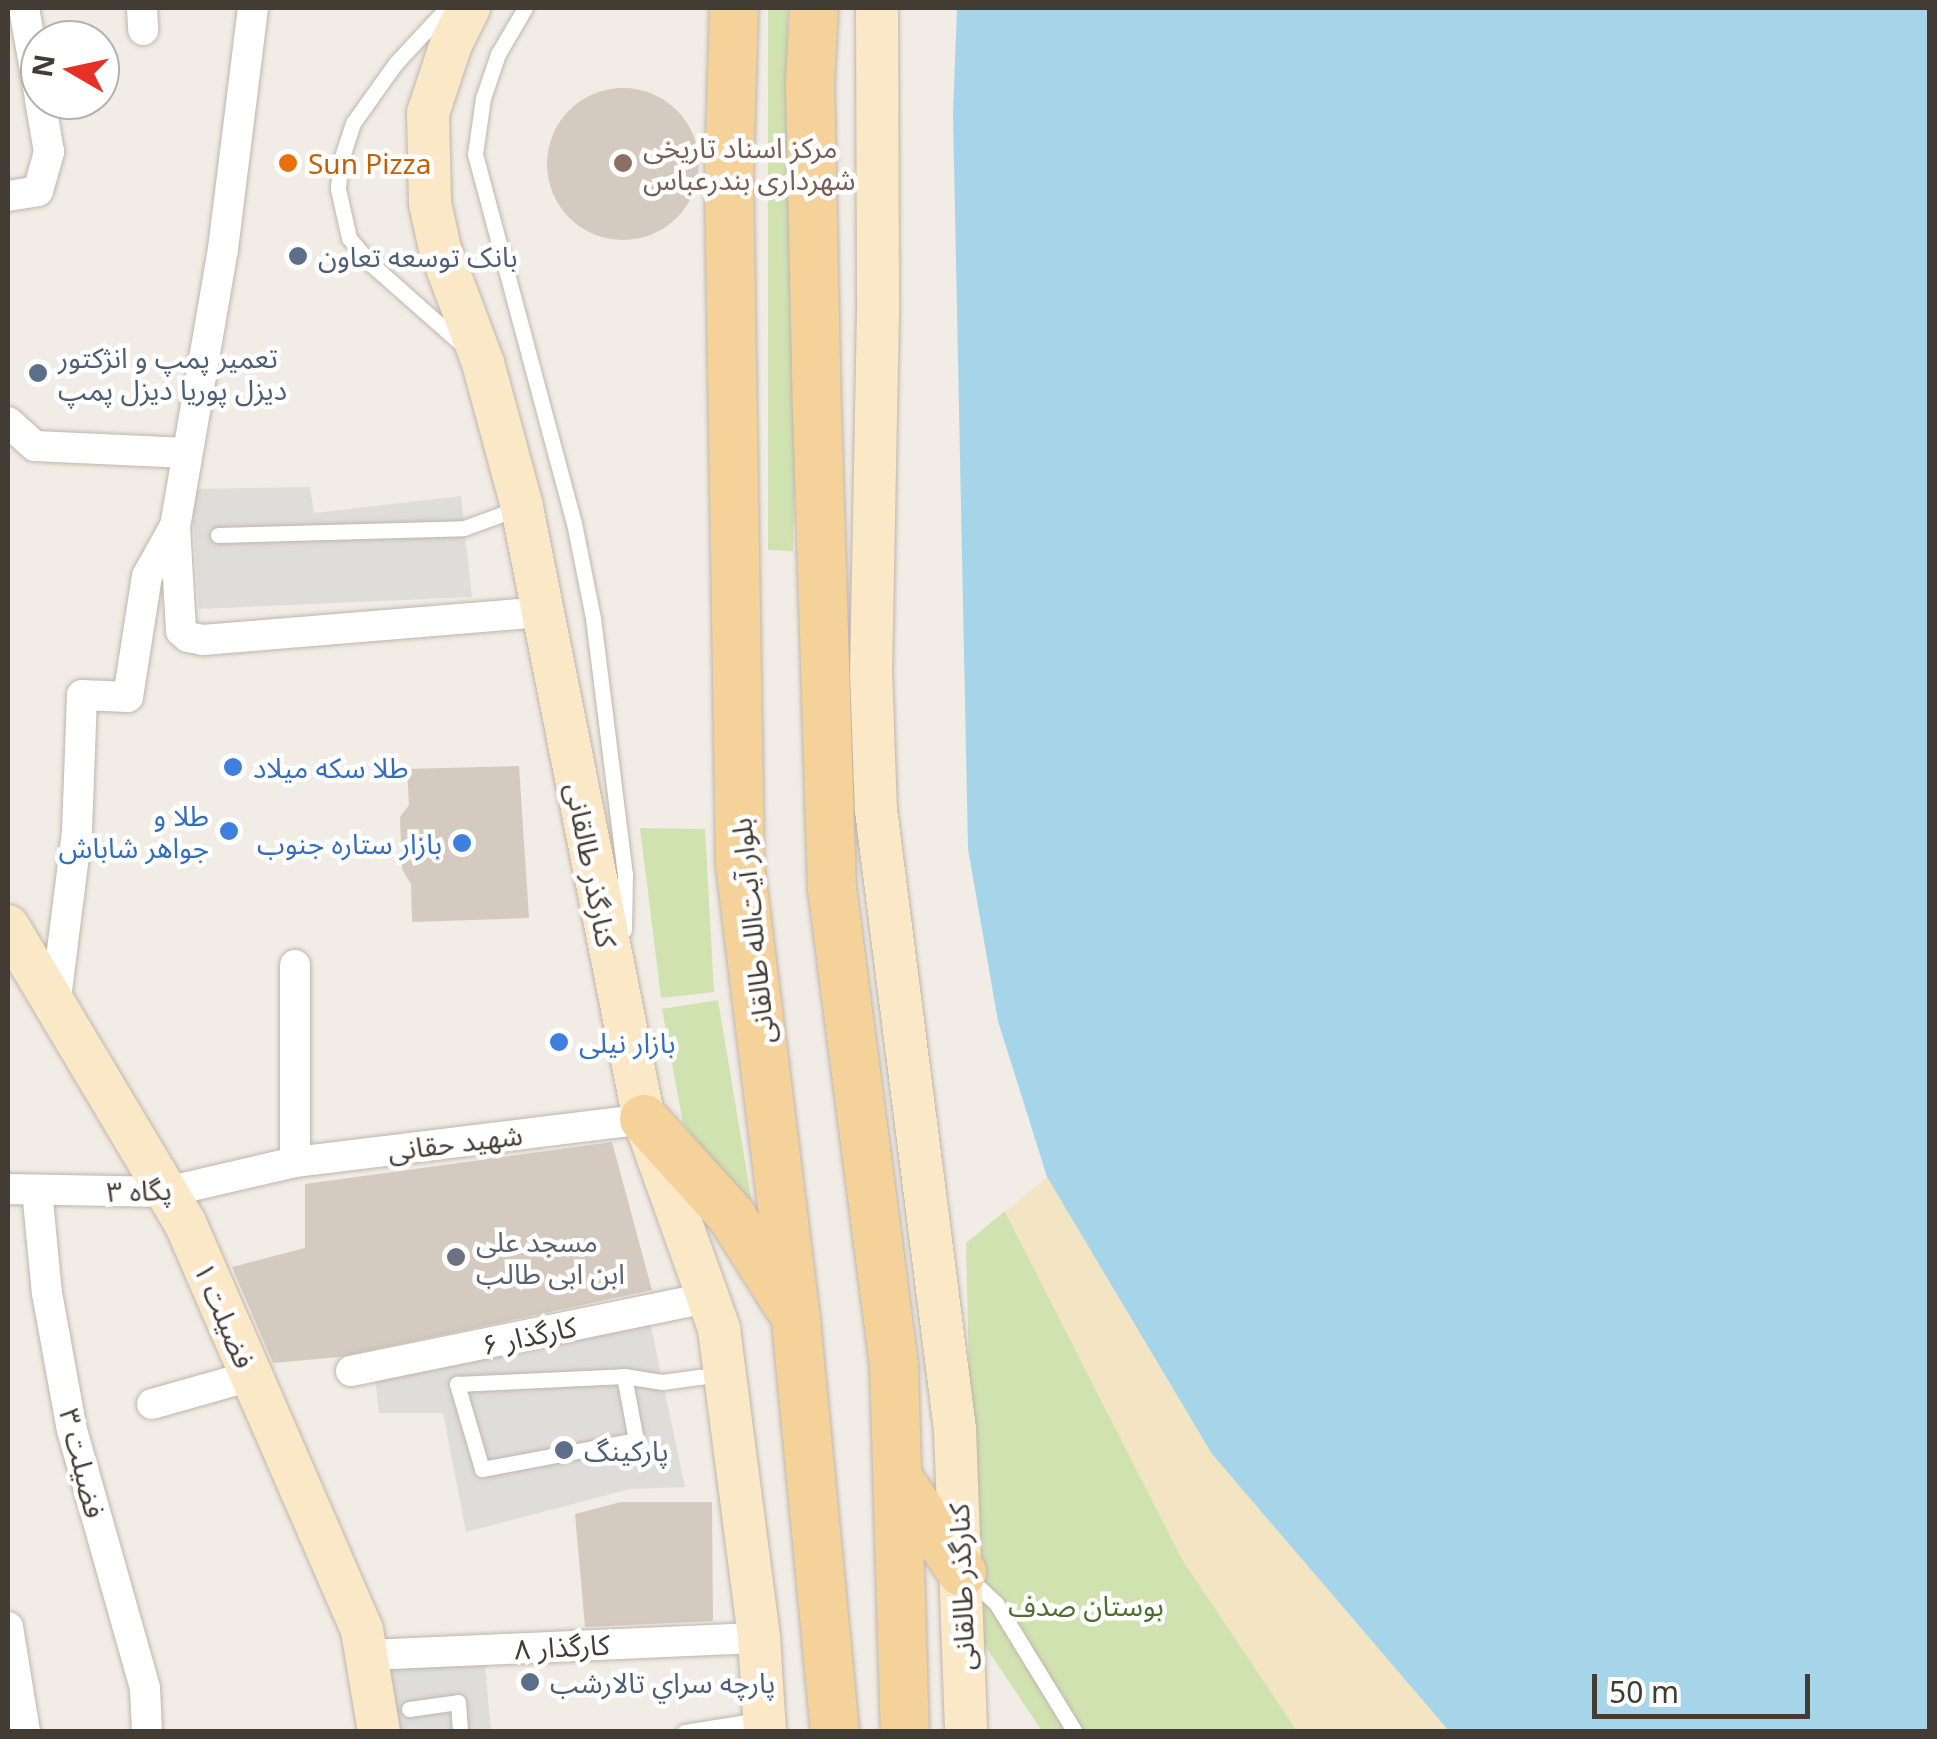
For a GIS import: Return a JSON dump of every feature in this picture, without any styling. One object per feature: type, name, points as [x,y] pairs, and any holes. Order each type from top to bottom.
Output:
[{"type":"main road","name":"بلوار آیت‌الله طالقانی","points":[[734,8],[729,178],[740,864],[796,1320],[835,1732]]},
{"type":"main road","points":[[814,8],[810,82],[816,391],[832,888],[892,1337],[905,1732]]},
{"type":"main road","points":[[644,1118],[731,1215],[796,1320]]},
{"type":"main road","points":[[898,1478],[962,1572]]},
{"type":"street","points":[[253,8],[223,250],[175,526],[181,631],[188,638],[203,640],[545,612]]},
{"type":"street","name":"کنارگذر طالقانی","points":[[470,8],[451,44],[428,113],[426,152],[440,249],[483,364],[522,507],[644,1118],[718,1328],[758,1638],[765,1726]]},
{"type":"street","name":"کنارگذر طالقانی","points":[[877,8],[878,312],[871,670],[876,810],[955,1429],[966,1732]]},
{"type":"street","points":[[8,196],[38,191],[49,152],[44,120]]},
{"type":"street","points":[[8,422],[35,446],[187,453]]},
{"type":"street","points":[[55,1006],[76,832],[82,695],[128,697],[147,576],[175,526]]},
{"type":"street","name":"فضیلت ۱","points":[[8,926],[185,1223],[362,1630],[366,1656],[394,1720]]},
{"type":"street","points":[[281,1166],[295,966]]},
{"type":"street","name":"شهید حقانی","points":[[281,1166],[644,1118]]},
{"type":"street","name":"پگاه ۳","points":[[22,1189],[166,1192],[281,1166]]},
{"type":"street","name":"فضیلت ۳","points":[[22,1189],[47,1293],[72,1430],[144,1688],[147,1732]]},
{"type":"street","name":"کارگذار ۶","points":[[351,1371],[708,1298]]},
{"type":"street","points":[[152,1404],[251,1376]]},
{"type":"street","points":[[8,1627],[25,1732]]},
{"type":"street","name":"کارگذار ۸","points":[[366,1656],[758,1638]]},
{"type":"lane","points":[[447,8],[395,64],[353,123],[341,159],[338,189],[349,238],[370,264],[483,364]]},
{"type":"lane","points":[[525,8],[498,54],[482,98],[474,154],[574,523],[592,618],[626,874],[621,1013]]},
{"type":"lane","points":[[218,535],[464,528],[522,507]]},
{"type":"lane","points":[[624,1376],[636,1440],[482,1469],[458,1384],[624,1376],[662,1382],[724,1373]]},
{"type":"lane","points":[[962,1572],[996,1603],[1075,1732]]},
{"type":"lane","points":[[394,1720],[458,1702],[460,1732]]},
{"type":"lane","points":[[684,1732],[765,1726]]},
{"type":"green space","points":[[768,8],[787,8],[796,424],[793,551],[768,550]]},
{"type":"green space","points":[[640,828],[705,829],[714,992],[661,998]]},
{"type":"green space","points":[[718,1000],[754,1215],[683,1123],[662,1009]]},
{"type":"green space","name":"بوستان صدف","points":[[1005,1211],[1182,1559],[1297,1731],[1042,1731],[975,1631],[966,1243]]},
{"type":"sand","points":[[1047,1177],[1212,1454],[1449,1731],[1297,1731],[1182,1559],[1005,1212]]},
{"type":"shaded area","points":[[310,487],[314,513],[461,496],[472,597],[199,609],[191,489]]},
{"type":"shaded area","name":"پارکینگ","points":[[649,1317],[685,1487],[630,1489],[466,1532],[443,1413],[379,1413],[373,1362]]},
{"type":"shaded area","points":[[435,1659],[485,1666],[491,1731],[394,1731],[385,1666]]},
{"type":"water","points":[[957,8],[1929,8],[1929,1731],[1449,1731],[1212,1454],[1047,1177],[998,1021],[968,849],[953,115]]},
{"type":"building","name":"مرکز اسناد تاریخی شهرداری بندرعباس","points":[[623,88],[652,94],[677,110],[693,135],[699,164],[693,193],[677,218],[652,234],[623,240],[594,234],[569,218],[553,193],[547,164],[553,135],[569,110],[594,94]]},
{"type":"building","name":"بازار ستاره جنوب","points":[[519,766],[529,918],[412,922],[411,884],[402,869],[400,817],[409,805],[407,769]]},
{"type":"building","name":"مسجد علی ابن ابی طالب","points":[[612,1142],[652,1290],[339,1357],[273,1363],[232,1267],[305,1248],[305,1184]]},
{"type":"building","points":[[621,1502],[712,1502],[713,1621],[585,1627],[575,1514]]},
{"type":"place","name":"Sun Pizza","points":[[288,163]]},
{"type":"place","name":"مرکز اسناد تاریخی شهرداری بندرعباس","points":[[623,163]]},
{"type":"place","name":"بانک توسعه تعاون","points":[[298,256]]},
{"type":"place","name":"تعمیر پمپ و انژکتور دیزل پوریا دیزل پمپ","points":[[38,373]]},
{"type":"place","name":"طلا سکه میلاد","points":[[233,767]]},
{"type":"place","name":"طلا و جواهر شاباش","points":[[229,831]]},
{"type":"place","name":"بازار ستاره جنوب","points":[[462,843]]},
{"type":"place","name":"بازار نیلی","points":[[559,1042]]},
{"type":"place","name":"مسجد علی ابن ابی طالب","points":[[456,1257]]},
{"type":"place","name":"پارکینگ","points":[[564,1450]]},
{"type":"place","name":"پارچه سراي تالارشب","points":[[530,1682]]}]
